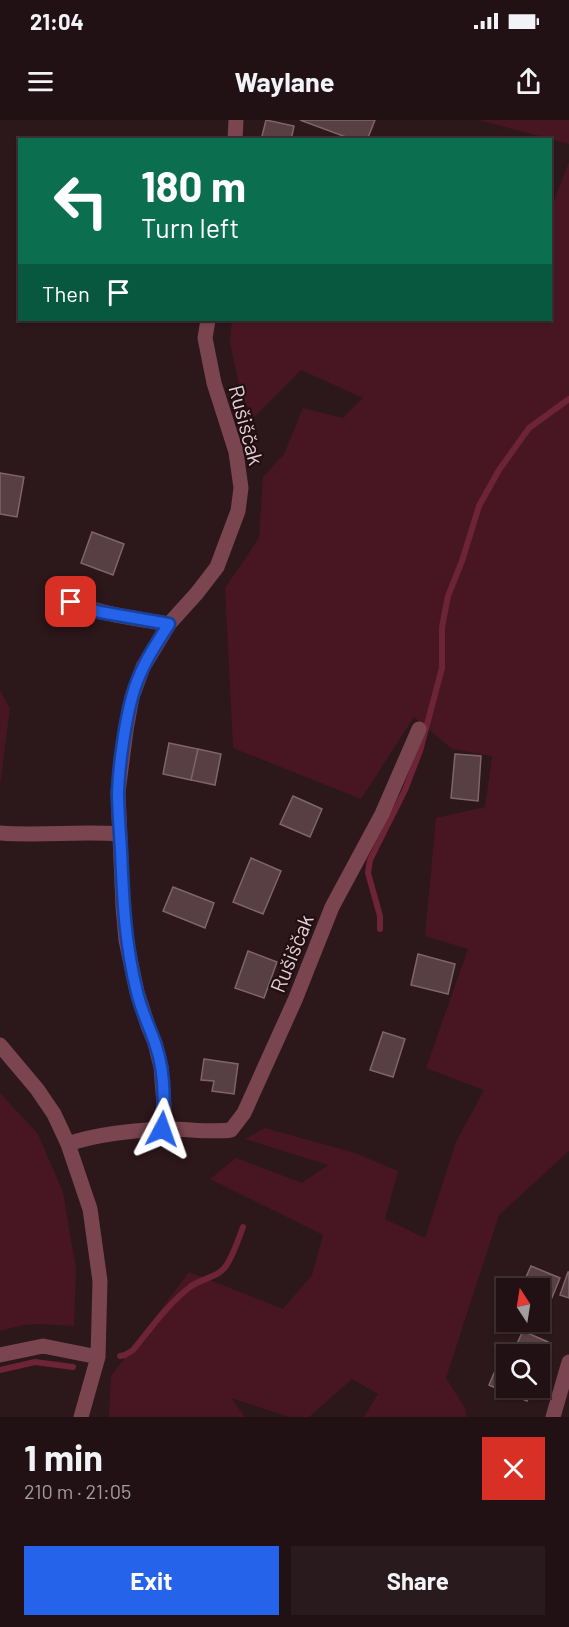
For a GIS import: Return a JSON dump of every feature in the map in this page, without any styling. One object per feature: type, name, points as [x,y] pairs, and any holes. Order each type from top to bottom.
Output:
[{"type":"street","points":[[235,138],[236,120]]},
{"type":"street","name":"Rušiščak","points":[[162,1129],[164,1105],[161,1067],[137,992],[126,940],[118,792],[132,697],[143,667],[169,624],[217,567],[238,511],[242,488],[236,452],[214,383],[205,338],[207,321]]},
{"type":"street","points":[[57,594],[71,602],[100,612],[169,624]]},
{"type":"street","name":"Rušiščak","points":[[68,1144],[114,1134],[162,1129],[231,1130],[244,1113],[295,1000],[332,907],[382,814],[419,729]]},
{"type":"street","points":[[0,833],[120,834]]},
{"type":"street","points":[[0,1045],[37,1089],[54,1114],[68,1144],[90,1209],[100,1281],[98,1357],[81,1417]]},
{"type":"street","points":[[0,1355],[43,1346],[98,1357]]},
{"type":"street","points":[[553,1417],[569,1362]]},
{"type":"shaded area","points":[[479,120],[569,120],[569,144]]},
{"type":"shaded area","points":[[569,162],[569,1151],[499,1215],[446,1378],[465,1408],[466,1417],[364,1417],[378,1394],[352,1379],[309,1417],[289,1417],[231,1398],[245,1417],[109,1417],[111,1376],[189,1272],[283,1309],[312,1275],[323,1235],[210,1179],[236,1158],[302,1183],[328,1165],[245,1139],[265,1128],[355,1153],[398,1171],[385,1219],[425,1238],[456,1142],[484,1090],[426,1068],[468,949],[425,936],[436,818],[485,807],[492,756],[452,749],[414,717],[361,799],[233,748],[225,588],[259,538],[263,477],[284,454],[303,408],[343,418],[363,398],[301,370],[254,417],[241,395],[230,342],[232,321],[552,321],[552,205]]},
{"type":"shaded area","points":[[0,691],[10,708],[0,786]]},
{"type":"shaded area","points":[[0,1093],[38,1134],[63,1192],[76,1269],[74,1326],[23,1325],[0,1331]]},
{"type":"building","points":[[266,120],[294,126],[291,138],[262,138]]},
{"type":"building","points":[[300,120],[375,120],[368,138],[349,138]]},
{"type":"building","points":[[0,473],[24,477],[17,517],[0,514]]},
{"type":"building","points":[[92,532],[124,544],[113,575],[81,563]]},
{"type":"building","points":[[169,743],[198,749],[191,780],[163,774]]},
{"type":"building","points":[[198,749],[221,754],[215,785],[191,780]]},
{"type":"building","points":[[455,754],[481,756],[478,801],[451,798]]},
{"type":"building","points":[[293,796],[322,809],[310,837],[280,824]]},
{"type":"building","points":[[251,858],[281,871],[263,914],[233,902]]},
{"type":"building","points":[[173,887],[214,903],[205,928],[163,911]]},
{"type":"building","points":[[248,951],[277,962],[264,998],[235,988]]},
{"type":"building","points":[[418,954],[455,964],[448,994],[411,985]]},
{"type":"building","points":[[383,1032],[405,1039],[393,1077],[370,1070]]},
{"type":"building","points":[[204,1059],[238,1064],[234,1094],[212,1091],[214,1081],[201,1080]]},
{"type":"building","points":[[531,1266],[560,1278],[550,1302],[550,1278],[526,1278]]},
{"type":"building","points":[[569,1272],[569,1298],[560,1295]]},
{"type":"building","points":[[523,1332],[548,1342],[547,1344],[517,1344]]},
{"type":"building","points":[[496,1368],[496,1388],[489,1385]]},
{"type":"waterway","points":[[380,929],[380,916],[368,873],[370,860],[405,790],[420,751],[442,668],[442,627],[448,596],[462,561],[479,506],[499,470],[529,428],[569,399]]},
{"type":"waterway","points":[[120,1356],[133,1350],[182,1294],[194,1284],[223,1270],[243,1227]]},
{"type":"waterway","points":[[0,1370],[35,1362],[73,1367]]},
{"type":"route","points":[[71,602],[100,612],[169,624],[143,667],[132,697],[118,792],[126,940],[137,992],[161,1067],[164,1105],[162,1129]]}]
